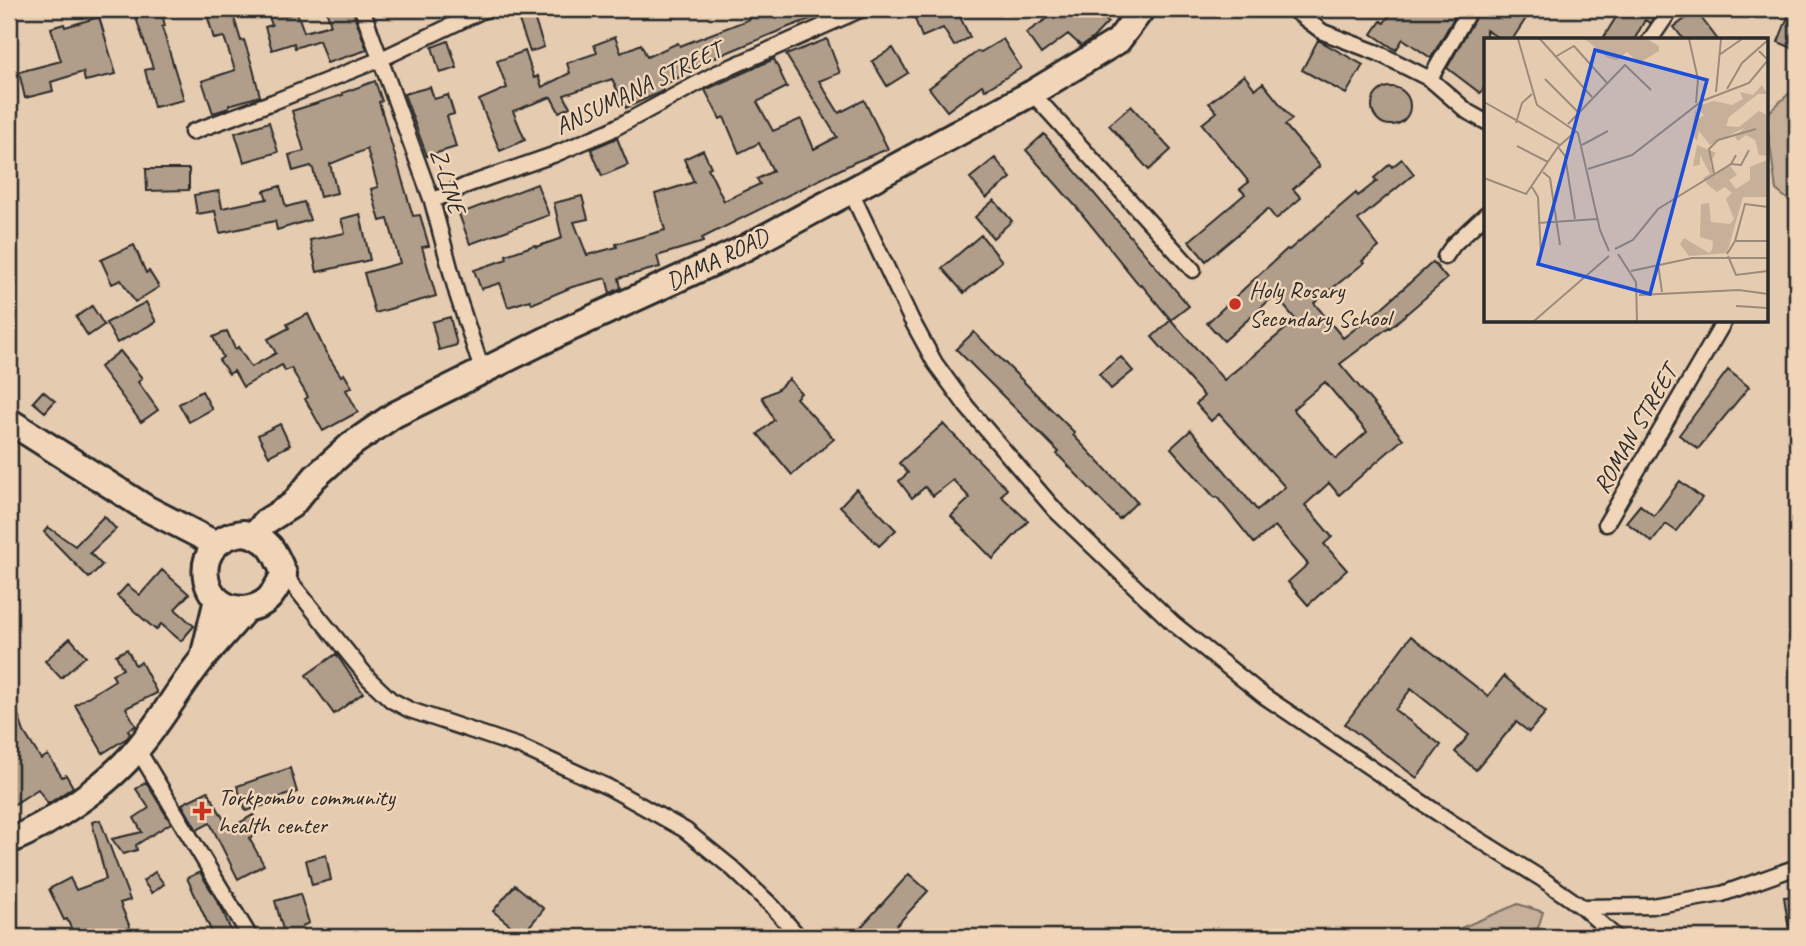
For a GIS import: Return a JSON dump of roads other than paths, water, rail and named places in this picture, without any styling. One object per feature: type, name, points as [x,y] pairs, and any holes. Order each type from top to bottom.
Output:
[{"type":"highway","name":"DAMA ROAD","points":[[292,505],[316,477],[352,444],[394,415],[482,370],[743,249],[1032,93],[1118,41],[1131,13]]},
{"type":"highway","points":[[9,421],[211,552]]},
{"type":"highway","points":[[255,535],[265,522],[292,505]]},
{"type":"highway","points":[[9,841],[31,832],[62,813],[138,750],[203,658],[246,609],[265,601],[272,594],[292,505]]},
{"type":"highway","points":[[246,609],[236,608],[217,599],[206,582],[211,552],[234,534],[255,535],[264,540],[280,564]]},
{"type":"highway","points":[[203,658],[217,599]]},
{"type":"street","name":"Z-LINE","points":[[362,9],[432,201],[457,294],[482,370]]},
{"type":"street","points":[[192,132],[381,59],[486,9]]},
{"type":"street","name":"ANSUMANA STREET","points":[[432,201],[609,131],[715,74],[862,9]]},
{"type":"street","points":[[1292,9],[1323,32],[1388,58],[1430,79],[1468,112],[1484,121]]},
{"type":"street","points":[[1430,79],[1470,9]]},
{"type":"street","points":[[1651,38],[1671,9]]},
{"type":"street","points":[[1032,93],[1192,270]]},
{"type":"street","points":[[850,190],[934,363],[967,407],[1055,510],[1174,624],[1264,696],[1583,907],[1616,937]]},
{"type":"street","points":[[1445,257],[1454,244],[1484,216]]},
{"type":"street","name":"ROMAN STREET","points":[[1606,524],[1725,322]]},
{"type":"street","points":[[280,564],[369,679],[391,700],[410,710],[521,747],[608,787],[685,830],[732,868],[773,907],[799,937]]},
{"type":"street","points":[[138,750],[250,937]]},
{"type":"street","points":[[1583,907],[1652,906],[1722,894],[1797,867]]},
{"type":"place","name":"Holy Rosary Secondary School","points":[[1235,304]]},
{"type":"place","name":"Torkpombu community health center","points":[[202,811]]}]
